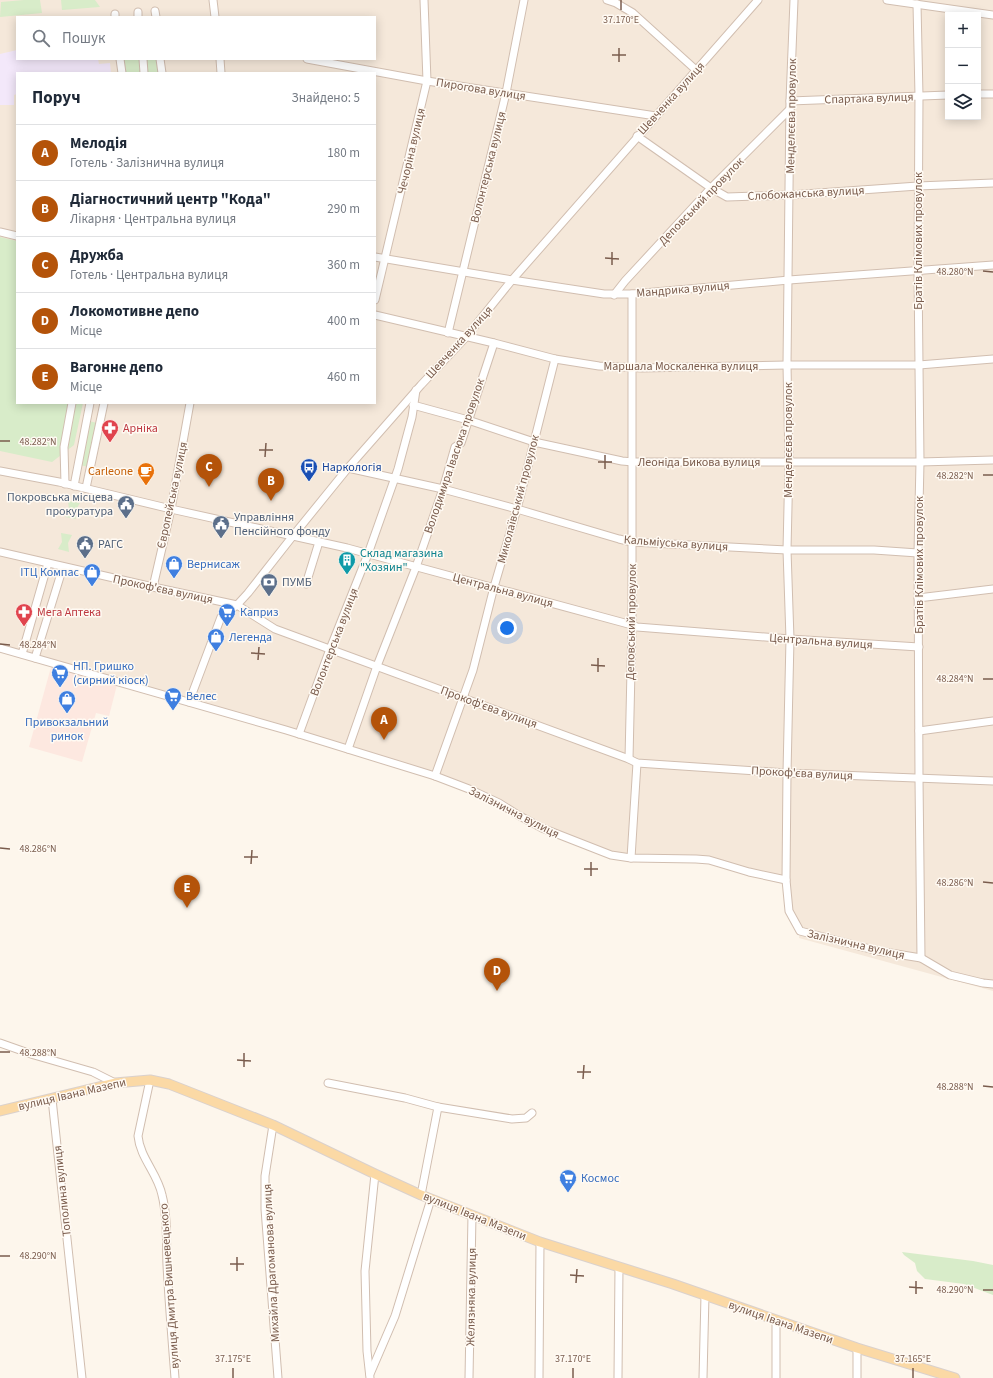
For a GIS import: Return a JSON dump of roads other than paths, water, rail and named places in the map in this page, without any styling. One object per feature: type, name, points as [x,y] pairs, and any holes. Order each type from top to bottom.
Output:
[{"type":"main road","name":"вулиця Івана Мазепи","points":[[0,1111],[115,1083],[150,1080],[169,1084],[194,1092],[273,1125],[421,1195],[540,1242],[705,1295],[857,1348],[954,1378]]},
{"type":"street","points":[[213,0],[215,16]]},
{"type":"street","name":"Чечоріна вулиця","points":[[376,296],[427,80],[424,0]]},
{"type":"street","name":"Волонтерська вулиця","points":[[448,333],[506,93],[524,0]]},
{"type":"street","points":[[607,0],[616,3],[633,13],[696,70]]},
{"type":"street","name":"Шевченка вулиця","points":[[189,702],[221,617],[248,593],[348,468],[416,390],[466,337],[512,280],[758,0]]},
{"type":"street","name":"Менделєєва провулок","points":[[786,880],[790,639],[787,550],[789,462],[787,365],[790,101],[794,0]]},
{"type":"street","points":[[887,0],[993,15]]},
{"type":"street","name":"Братів Клімових провулок","points":[[917,4],[919,96],[918,270],[920,462],[918,598],[921,958]]},
{"type":"street","points":[[120,60],[122,72]]},
{"type":"street","points":[[143,60],[144,72]]},
{"type":"street","points":[[160,60],[162,72]]},
{"type":"street","points":[[220,60],[221,72]]},
{"type":"street","name":"Пирогова вулиця","points":[[311,60],[350,70],[365,72]]},
{"type":"street","name":"Пирогова вулиця","points":[[376,73],[656,116]]},
{"type":"street","points":[[981,94],[993,94]]},
{"type":"street","name":"Спартака вулиця","points":[[790,101],[945,95]]},
{"type":"street","name":"Деповський провулок","points":[[614,295],[624,281],[711,188],[790,109]]},
{"type":"street","name":"Слобожанська вулиця","points":[[638,136],[711,188],[727,196],[790,195],[918,186],[993,183]]},
{"type":"street","points":[[0,232],[16,236]]},
{"type":"street","name":"Мандрика вулиця","points":[[376,257],[614,295],[993,265]]},
{"type":"street","name":"Деповський провулок","points":[[629,759],[632,625],[632,294]]},
{"type":"street","name":"Маршала Москаленка вулиця","points":[[376,315],[556,359],[587,365],[633,368],[919,364],[993,359]]},
{"type":"street","name":"Володимира Івасюка провулок","points":[[348,749],[377,666],[416,566],[443,489],[455,446],[461,443],[494,343]]},
{"type":"street","name":"Миколаївський провулок","points":[[435,776],[472,670],[517,508],[556,359]]},
{"type":"street","name":"Волонтерська вулиця","points":[[299,734],[395,479],[412,417],[416,390]]},
{"type":"street","points":[[65,484],[64,447],[72,404]]},
{"type":"street","points":[[74,486],[90,404]]},
{"type":"street","points":[[86,488],[104,404]]},
{"type":"street","name":"Європейська вулиця","points":[[153,587],[171,509],[190,404]]},
{"type":"street","name":"Леоніда Бикова вулиця","points":[[413,405],[468,420],[534,442],[622,461],[920,462],[993,460]]},
{"type":"street","name":"Кальміуська вулиця","points":[[348,468],[443,489],[517,508],[632,542],[787,550],[874,550],[918,553]]},
{"type":"street","name":"Центральна вулиця","points":[[0,471],[86,488],[171,509],[319,542],[416,566],[637,627],[919,647]]},
{"type":"street","points":[[306,584],[319,542]]},
{"type":"street","name":"Прокоф'єва вулиця","points":[[0,552],[236,605],[276,629],[462,696],[637,763],[787,773],[993,781]]},
{"type":"street","points":[[22,654],[48,563]]},
{"type":"street","points":[[35,658],[63,567]]},
{"type":"street","points":[[918,598],[993,589]]},
{"type":"street","name":"Залізнична вулиця","points":[[0,648],[299,734],[435,776],[493,800],[542,828],[611,855],[630,858],[709,860],[749,872],[786,880],[789,911],[800,931],[878,951],[921,958],[950,975],[993,984]]},
{"type":"street","points":[[919,731],[993,721]]},
{"type":"street","points":[[630,858],[637,763]]},
{"type":"street","points":[[0,1043],[34,1055],[93,1072],[115,1083]]},
{"type":"street","name":"вулиця Дмитра Вишневецького","points":[[150,1080],[138,1136],[139,1146],[162,1194],[165,1211],[175,1378]]},
{"type":"street","points":[[328,1083],[405,1098],[438,1107],[512,1119],[526,1118],[532,1113]]},
{"type":"street","name":"Тополина вулиця","points":[[52,1099],[82,1378]]},
{"type":"street","points":[[421,1195],[438,1107]]},
{"type":"street","name":"Михайла Драгоманова вулиця","points":[[273,1125],[265,1176],[265,1209],[278,1378]]},
{"type":"street","points":[[370,1377],[367,1351],[365,1271],[375,1174]]},
{"type":"street","points":[[370,1377],[395,1316],[431,1199]]},
{"type":"street","name":"Желязняка вулиця","points":[[469,1378],[472,1216]]},
{"type":"street","points":[[540,1242],[540,1378]]},
{"type":"street","points":[[618,1378],[619,1268]]},
{"type":"street","points":[[703,1378],[705,1295]]},
{"type":"street","points":[[776,1320],[776,1378]]},
{"type":"street","points":[[857,1348],[857,1378]]},
{"type":"place","name":"Арніка","points":[[110,443]]},
{"type":"place","name":"Наркологія","points":[[309,482]]},
{"type":"place","name":"Carleone","points":[[146,486]]},
{"type":"place","name":"Дружба","points":[[209,487]]},
{"type":"place","name":"Діагностичний центр \"Кода\"","points":[[271,501]]},
{"type":"place","name":"Покровська місцева прокуратура","points":[[126,519]]},
{"type":"place","name":"Управління Пенсійного фонду","points":[[221,539]]},
{"type":"place","name":"РАГС","points":[[85,559]]},
{"type":"place","name":"Склад магазина \"Хозяин\"","points":[[347,575]]},
{"type":"place","name":"Вернисаж","points":[[174,579]]},
{"type":"place","name":"ІТЦ Компас","points":[[92,587]]},
{"type":"place","name":"ПУМБ","points":[[269,597]]},
{"type":"place","name":"Мега Аптека","points":[[24,627]]},
{"type":"place","name":"Каприз","points":[[227,627]]},
{"type":"place","name":"Легенда","points":[[216,652]]},
{"type":"place","name":"НП. Гришко (сирний кіоск)","points":[[60,688]]},
{"type":"place","name":"Велес","points":[[173,711]]},
{"type":"place","name":"Привокзальний ринок","points":[[67,714]]},
{"type":"place","name":"Мелодія","points":[[384,740]]},
{"type":"place","name":"Вагонне депо","points":[[187,908]]},
{"type":"place","name":"Локомотивне депо","points":[[497,991]]},
{"type":"place","name":"Космос","points":[[568,1193]]}]
